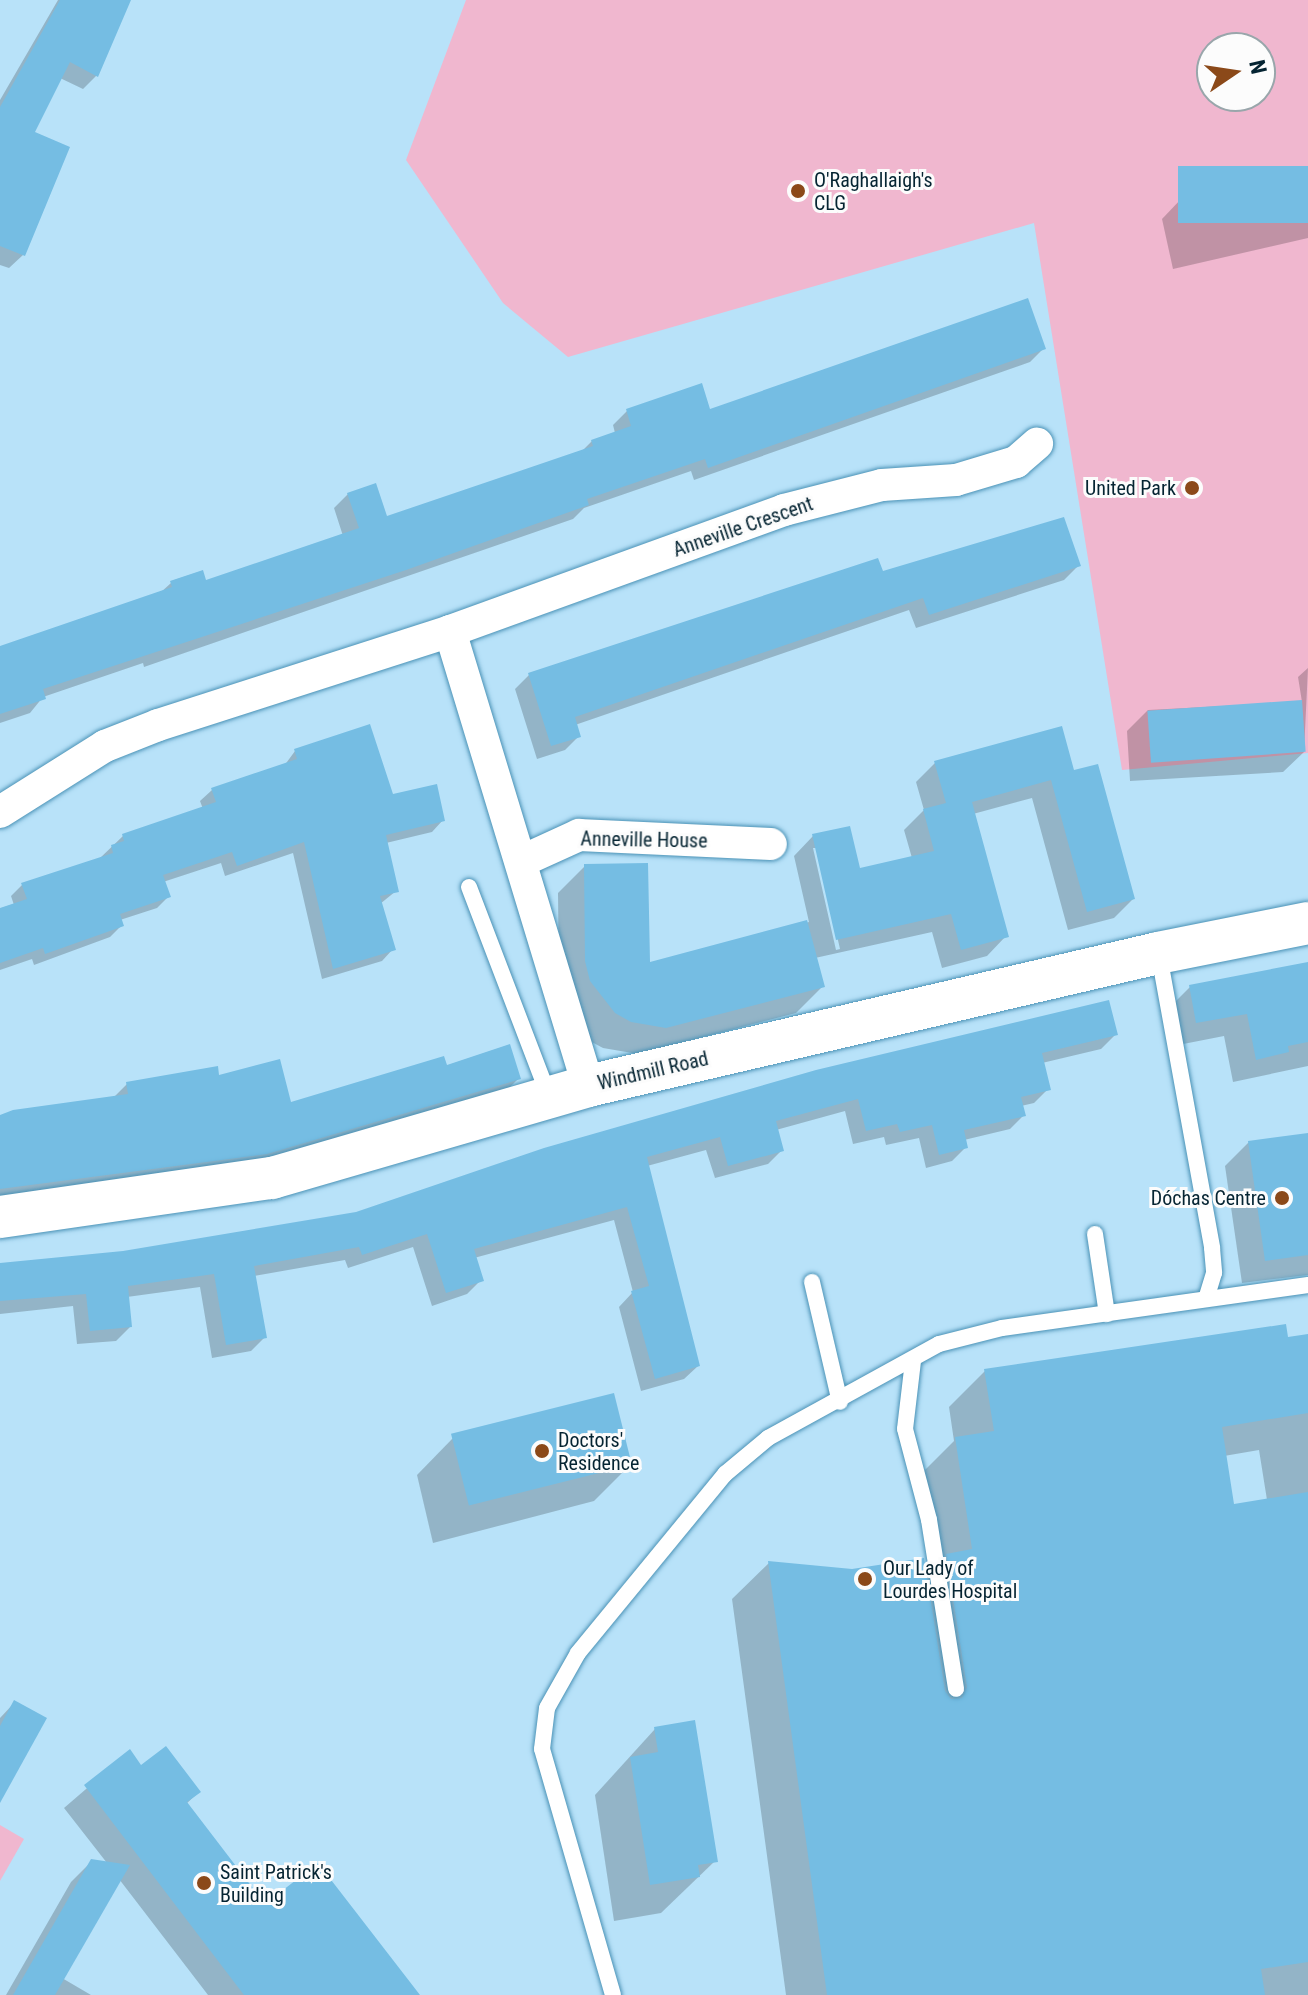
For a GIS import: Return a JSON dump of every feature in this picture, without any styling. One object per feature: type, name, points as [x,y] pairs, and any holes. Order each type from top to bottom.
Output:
[{"type":"street","name":"Anneville Crescent","points":[[0,812],[105,746],[158,725],[450,631],[784,510],[882,485],[956,480],[1016,462],[1037,444]]},
{"type":"street","points":[[450,631],[522,861],[569,1092]]},
{"type":"street","name":"Anneville House","points":[[522,861],[579,835],[771,844]]},
{"type":"street","name":"Windmill Road","points":[[0,1217],[272,1178],[569,1092],[1158,953],[1308,923]]},
{"type":"lane","points":[[469,887],[569,1092]]},
{"type":"lane","points":[[1158,953],[1212,1248],[1214,1273],[1206,1299]]},
{"type":"lane","points":[[1095,1234],[1107,1314]]},
{"type":"lane","points":[[812,1282],[840,1402]]},
{"type":"lane","points":[[613,1995],[542,1749],[547,1708],[578,1653],[725,1474],[768,1438],[840,1402],[939,1344],[1002,1328],[1308,1285]]},
{"type":"lane","points":[[913,1361],[905,1429],[929,1520],[956,1689]]},
{"type":"shaded area","name":"O'Raghallaigh's CLG","points":[[466,0],[1308,0],[1308,753],[1122,770],[1034,223],[568,357],[503,303],[406,160]]},
{"type":"shaded area","points":[[0,1825],[24,1839],[0,1881]]},
{"type":"building","points":[[60,0],[131,0],[98,77],[70,62],[35,132],[70,147],[25,256],[0,246],[0,107]]},
{"type":"building","points":[[1178,166],[1308,166],[1308,223],[1178,223]]},
{"type":"building","points":[[1028,298],[1046,349],[708,468],[705,459],[587,499],[589,505],[406,570],[43,689],[46,699],[0,714],[0,646],[172,587],[170,581],[203,570],[206,580],[359,528],[347,493],[376,483],[387,516],[593,446],[591,440],[631,426],[626,409],[702,383],[710,409]]},
{"type":"building","points":[[1064,517],[1081,566],[929,615],[923,598],[575,717],[581,737],[551,746],[528,673],[878,558],[883,571]]},
{"type":"building","points":[[1302,700],[1306,752],[1151,763],[1147,711]]},
{"type":"building","points":[[370,724],[393,794],[437,784],[445,821],[386,835],[399,892],[380,896],[396,950],[333,969],[304,842],[237,866],[232,852],[163,875],[171,897],[120,914],[124,926],[45,954],[43,948],[0,963],[0,908],[27,899],[21,883],[113,853],[111,845],[124,841],[122,834],[216,802],[211,788],[297,759],[294,749]]},
{"type":"building","points":[[1062,726],[1074,770],[1098,764],[1135,899],[1087,912],[1051,780],[972,802],[1009,937],[961,950],[951,914],[836,940],[812,834],[850,826],[860,868],[934,851],[923,809],[946,803],[934,761]]},
{"type":"building","points":[[648,863],[650,962],[807,920],[825,987],[666,1028],[631,1022],[615,1013],[590,981],[585,961],[584,864]]},
{"type":"building","points":[[1308,962],[1308,1042],[1288,1046],[1289,1052],[1256,1060],[1247,1014],[1196,1023],[1189,985]]},
{"type":"building","points":[[1109,1000],[1118,1035],[1042,1053],[1051,1090],[1021,1097],[1026,1116],[964,1130],[968,1148],[939,1155],[932,1125],[900,1132],[897,1124],[866,1131],[858,1099],[776,1121],[784,1151],[728,1166],[720,1137],[647,1157],[700,1366],[655,1379],[631,1291],[649,1286],[627,1207],[474,1249],[484,1281],[446,1293],[427,1234],[362,1255],[359,1247],[254,1266],[267,1338],[226,1345],[214,1274],[128,1286],[132,1327],[90,1331],[86,1294],[0,1301],[0,1263],[123,1251],[356,1212],[544,1148],[816,1070]]},
{"type":"building","points":[[510,1044],[521,1079],[267,1154],[0,1189],[0,1115],[13,1110],[128,1094],[126,1082],[218,1066],[219,1075],[280,1059],[291,1102],[444,1056],[447,1065]]},
{"type":"building","name":"Dóchas Centre","points":[[1308,1133],[1308,1255],[1265,1261],[1248,1141]]},
{"type":"building","points":[[1286,1324],[1288,1337],[1308,1334],[1308,1413],[1222,1427],[1234,1504],[1308,1492],[1308,1962],[1261,1969],[1265,1995],[827,1995],[768,1561],[852,1569],[924,1558],[945,1691],[951,1699],[962,1698],[967,1687],[946,1554],[972,1549],[955,1437],[994,1431],[984,1369]]},
{"type":"building","name":"Doctors' Residence","points":[[614,1393],[632,1465],[469,1505],[451,1434]]},
{"type":"building","points":[[14,1700],[47,1718],[0,1803],[0,1726]]},
{"type":"building","points":[[695,1720],[718,1862],[698,1865],[700,1877],[650,1885],[630,1757],[658,1752],[654,1727]]},
{"type":"building","name":"Saint Patrick's Building","points":[[166,1746],[201,1792],[187,1802],[265,1904],[318,1863],[420,1995],[244,1995],[84,1785],[130,1749],[141,1765]]},
{"type":"building","points":[[91,1859],[130,1865],[55,1995],[13,1995]]},
{"type":"place","name":"O'Raghallaigh's CLG","points":[[798,191]]},
{"type":"place","name":"United Park","points":[[1192,488]]},
{"type":"place","name":"Dóchas Centre","points":[[1282,1198]]},
{"type":"place","name":"Doctors' Residence","points":[[542,1451]]},
{"type":"place","name":"Our Lady of Lourdes Hospital","points":[[865,1579]]},
{"type":"place","name":"Saint Patrick's Building","points":[[204,1883]]}]
